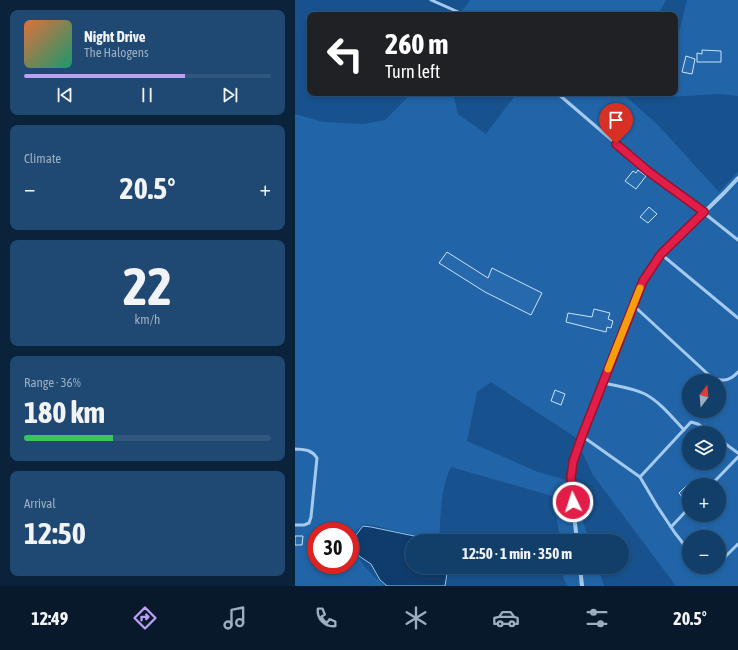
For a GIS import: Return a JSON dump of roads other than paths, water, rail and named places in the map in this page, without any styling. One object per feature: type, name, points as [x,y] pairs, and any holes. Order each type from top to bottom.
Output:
[{"type":"street","points":[[576,534],[571,488],[573,462],[643,281],[661,254],[738,178]]},
{"type":"street","points":[[581,574],[582,586]]},
{"type":"lane","points":[[431,0],[458,12]]},
{"type":"lane","points":[[560,96],[649,172],[704,212],[738,240]]},
{"type":"lane","points":[[661,254],[738,318]]},
{"type":"lane","points":[[633,305],[710,376],[719,381],[727,380],[734,377],[738,372]]},
{"type":"lane","points":[[603,383],[645,394],[665,410],[682,428]]},
{"type":"lane","points":[[688,426],[691,422],[701,426]]},
{"type":"lane","points":[[640,477],[682,432]]},
{"type":"lane","points":[[582,436],[640,477],[671,527],[682,542]]},
{"type":"lane","points":[[726,444],[738,453]]},
{"type":"lane","points":[[295,449],[309,451],[317,458],[311,517],[309,523],[304,525],[295,525]]},
{"type":"lane","points":[[718,478],[738,457]]},
{"type":"lane","points":[[671,527],[682,515]]},
{"type":"lane","points":[[726,556],[738,544]]}]
